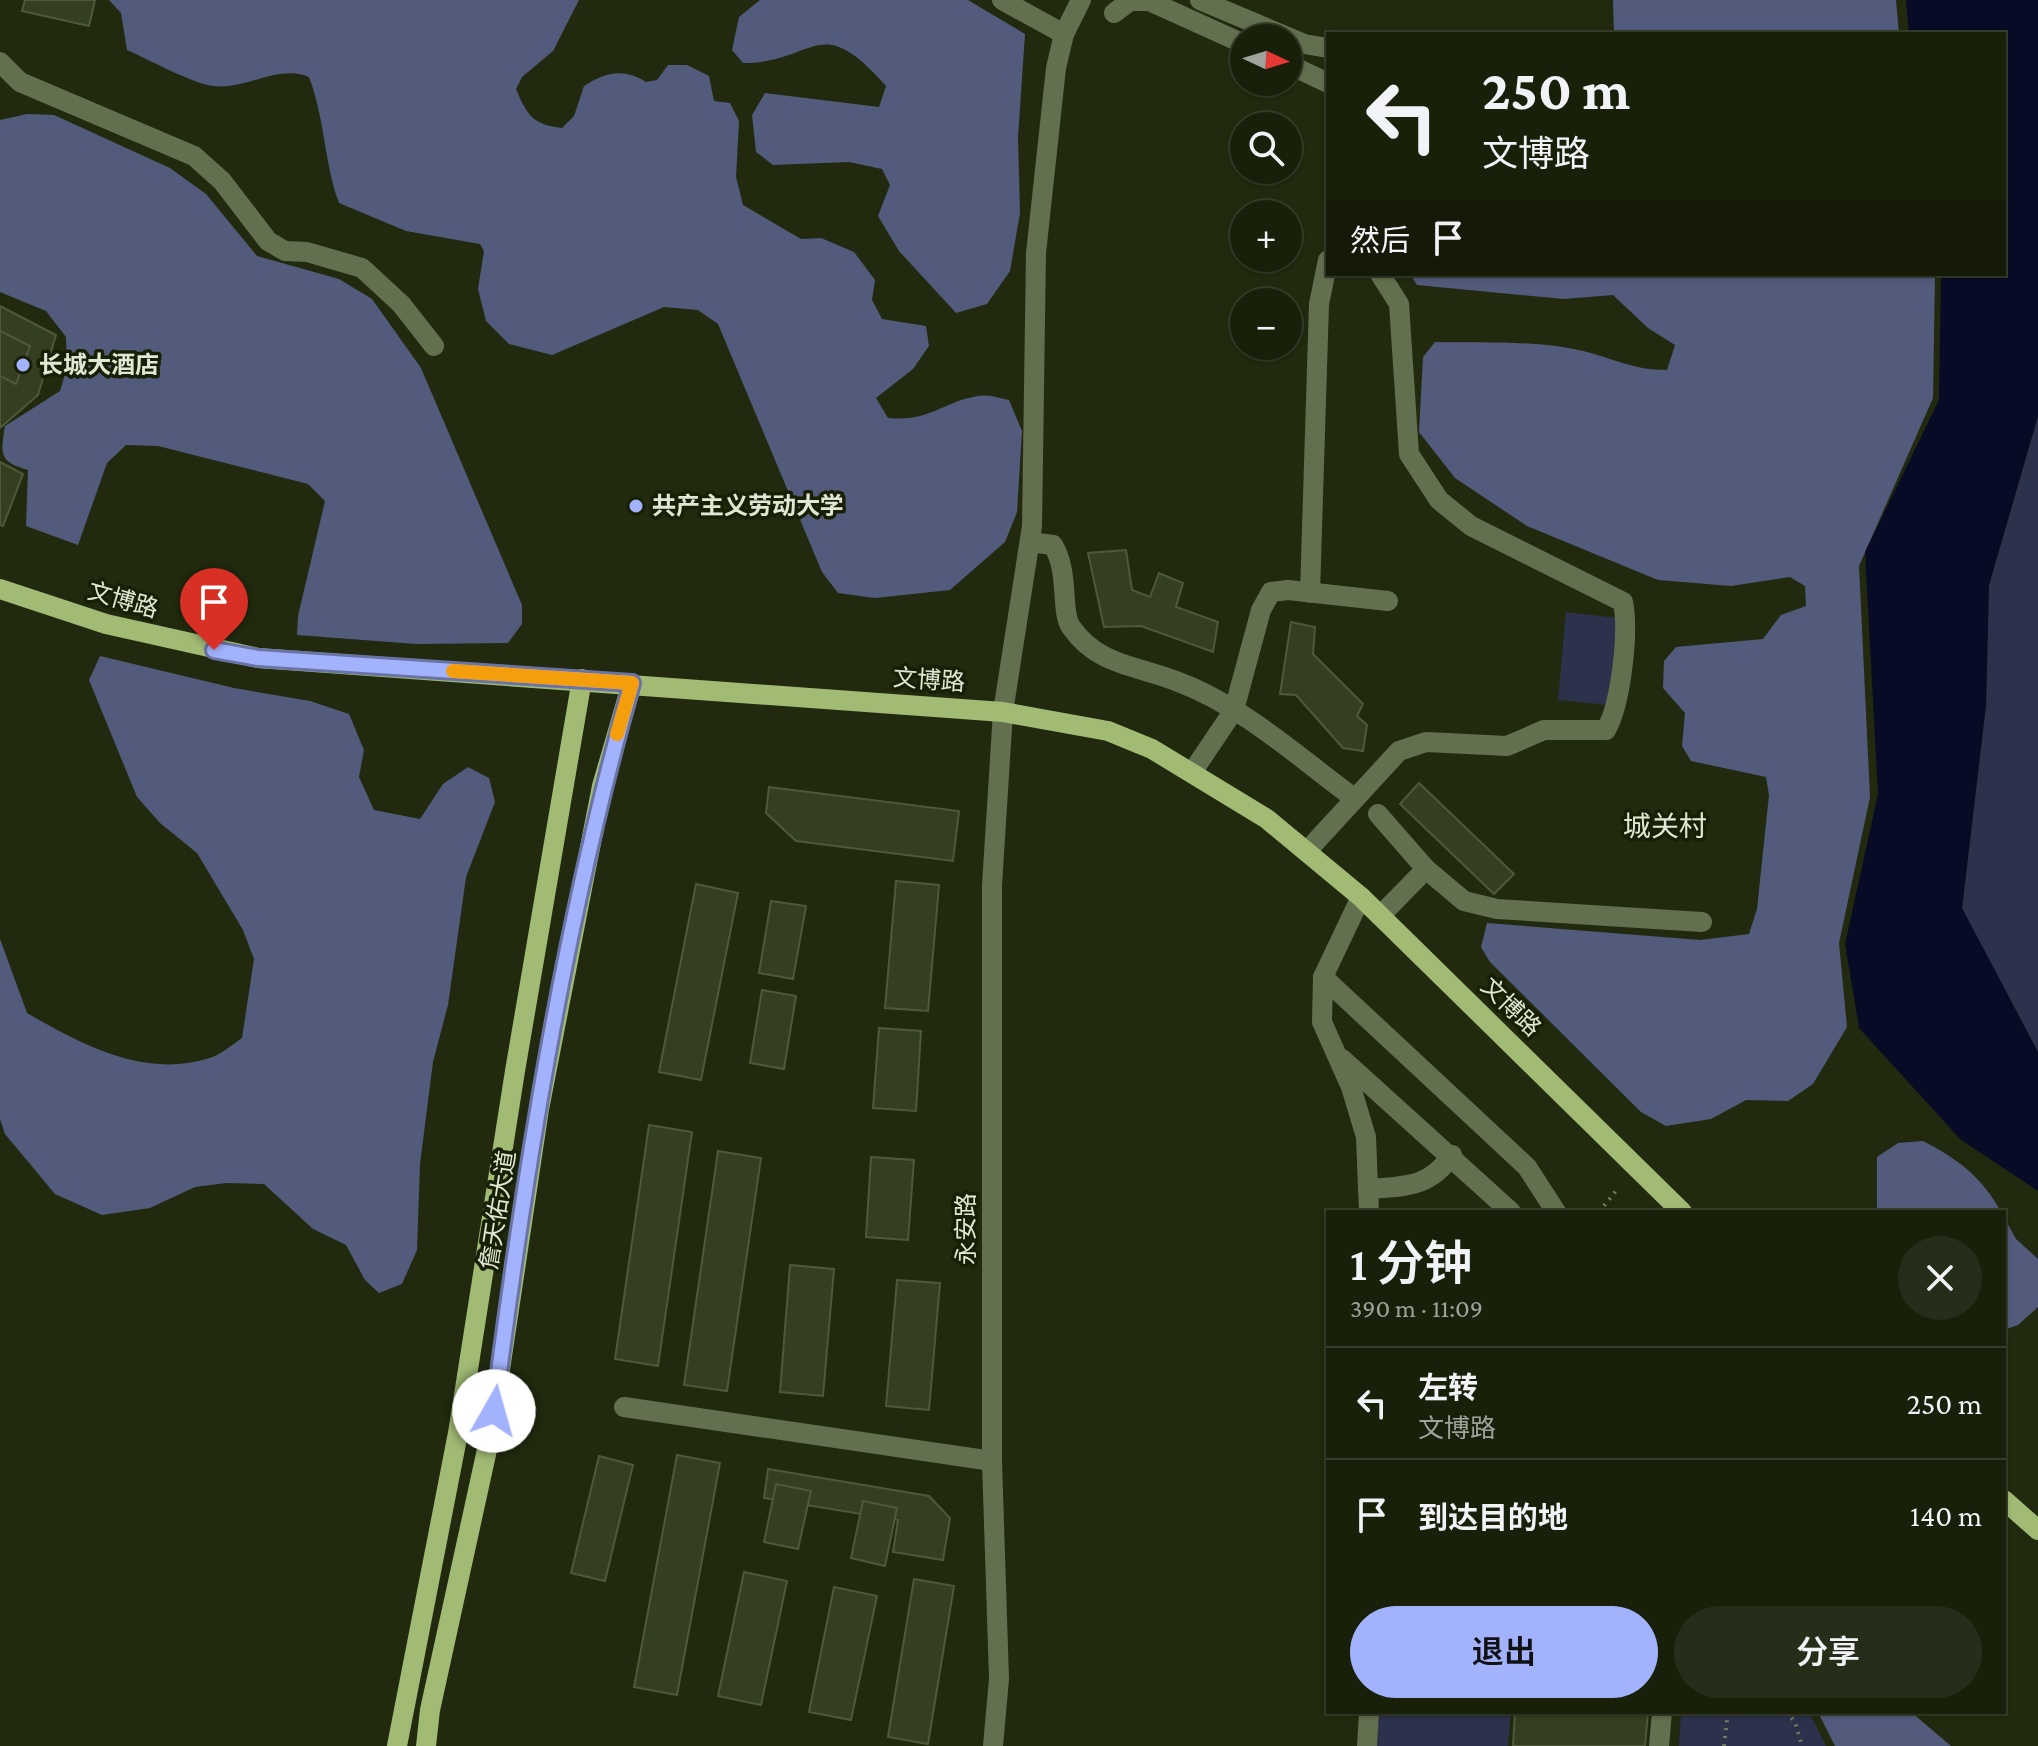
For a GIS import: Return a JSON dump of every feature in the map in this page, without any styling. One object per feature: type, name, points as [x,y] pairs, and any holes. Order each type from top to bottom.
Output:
[{"type":"main road","name":"文博路","points":[[0,589],[106,624],[258,658],[582,679],[1003,712],[1108,731],[1152,749],[1193,771],[1307,851],[1361,897],[1680,1210]]},
{"type":"main road","name":"詹天佑大道","points":[[397,1746],[458,1433],[512,1086],[582,679]]},
{"type":"main road","name":"詹天佑大道","points":[[426,1746],[430,1710],[490,1436],[542,1094],[602,786],[632,683]]},
{"type":"main road","points":[[2006,1502],[2038,1530]]},
{"type":"street","points":[[1002,0],[1064,34]]},
{"type":"street","name":"永安路","points":[[993,1746],[999,1679],[992,1461],[992,885],[1003,712],[1030,542],[1036,253],[1056,68],[1064,34],[1081,0]]},
{"type":"street","points":[[1200,0],[1304,44],[1326,48]]},
{"type":"street","points":[[1114,13],[1130,1],[1149,1],[1230,38]]},
{"type":"street","points":[[0,62],[20,82],[194,156],[222,181],[268,241],[285,251],[307,252],[362,268],[401,304],[434,346]]},
{"type":"street","points":[[1302,71],[1326,82]]},
{"type":"street","points":[[1310,593],[1319,304],[1326,270]]},
{"type":"street","points":[[1307,851],[1399,751],[1426,742],[1507,746],[1544,730],[1606,730],[1613,718],[1617,694],[1626,614],[1623,602],[1471,526],[1439,500],[1409,454],[1399,304],[1381,276]]},
{"type":"street","points":[[1030,542],[1053,545],[1063,562],[1068,623],[1093,653],[1179,682],[1234,710],[1354,798]]},
{"type":"street","points":[[1193,771],[1234,710],[1261,610],[1271,592],[1288,590],[1388,601]]},
{"type":"street","points":[[1378,814],[1426,869],[1464,901],[1480,906],[1702,922]]},
{"type":"street","points":[[1380,916],[1426,869]]},
{"type":"street","points":[[1361,897],[1323,977],[1322,1022],[1351,1087],[1366,1137],[1369,1210]]},
{"type":"street","points":[[1323,977],[1527,1167],[1545,1209]]},
{"type":"street","points":[[1333,1052],[1452,1155],[1509,1210]]},
{"type":"street","points":[[1368,1189],[1427,1180],[1440,1172],[1452,1155]]},
{"type":"street","points":[[624,1407],[992,1461]]},
{"type":"street","points":[[1367,1746],[1369,1714]]},
{"type":"street","points":[[1659,1746],[1662,1714]]},
{"type":"path","points":[[1601,1210],[1616,1191]]},
{"type":"path","points":[[1724,1746],[1728,1714]]},
{"type":"path","points":[[1788,1714],[1795,1722],[1802,1746]]},
{"type":"shaded area","points":[[109,0],[579,0],[553,51],[522,77],[516,89],[532,117],[544,124],[562,128],[574,116],[584,86],[600,78],[622,73],[646,82],[657,80],[668,65],[687,65],[709,76],[714,101],[730,103],[739,121],[736,177],[743,205],[801,239],[821,238],[854,252],[875,280],[872,300],[882,319],[926,326],[929,346],[913,369],[876,398],[888,418],[915,417],[978,396],[1009,400],[1022,431],[1017,512],[1005,542],[950,590],[875,598],[838,593],[822,572],[718,324],[698,310],[664,307],[552,355],[509,344],[486,321],[478,289],[484,251],[480,244],[406,231],[339,203],[309,77],[286,73],[225,86],[194,81],[127,50],[121,13]]},
{"type":"shaded area","points":[[760,0],[968,0],[1025,34],[1018,137],[1020,213],[1010,271],[987,304],[956,313],[899,251],[878,216],[890,185],[882,169],[849,162],[773,165],[756,152],[752,115],[765,93],[879,107],[886,86],[863,63],[845,50],[830,45],[768,61],[743,63],[732,50],[739,17]]},
{"type":"shaded area","points":[[1613,0],[1896,0],[1899,32],[1614,32]]},
{"type":"shaded area","points":[[1906,0],[2038,0],[2038,416],[1989,585],[1986,705],[1962,908],[2038,1052],[2038,1191],[1961,1140],[1859,1028],[1845,944],[1878,794],[1865,552],[1939,400],[1941,276],[2006,276],[2006,32],[1909,32]]},
{"type":"shaded area","points":[[27,114],[54,115],[170,168],[206,194],[257,256],[339,279],[372,299],[421,368],[522,605],[522,624],[508,643],[416,644],[297,635],[298,616],[325,501],[308,484],[158,446],[126,445],[107,463],[78,545],[26,526],[28,470],[12,464],[4,456],[5,426],[60,391],[67,368],[66,337],[46,311],[0,292],[0,120]]},
{"type":"shaded area","points":[[1411,276],[1935,276],[1933,398],[1859,566],[1870,797],[1839,943],[1847,1027],[1813,1084],[1788,1101],[1746,1100],[1711,1119],[1666,1126],[1641,1112],[1490,962],[1481,947],[1487,923],[1700,940],[1749,934],[1757,909],[1769,795],[1766,777],[1691,761],[1682,746],[1685,713],[1663,688],[1664,661],[1676,647],[1763,639],[1781,615],[1806,606],[1805,586],[1790,577],[1731,586],[1658,580],[1527,526],[1455,478],[1419,432],[1423,357],[1435,342],[1547,345],[1655,370],[1667,370],[1675,345],[1648,328],[1613,295],[1564,299],[1417,285]]},
{"type":"shaded area","points":[[2038,416],[2038,1052],[1962,909],[1986,705],[1989,585]]},
{"type":"shaded area","points":[[1566,612],[1617,618],[1609,705],[1558,700]]},
{"type":"shaded area","points":[[100,656],[234,688],[310,701],[349,714],[364,750],[359,777],[374,810],[420,819],[443,784],[468,767],[489,778],[495,802],[466,877],[448,1005],[433,1062],[420,1164],[417,1250],[402,1284],[379,1293],[365,1280],[346,1245],[313,1229],[264,1184],[226,1183],[195,1187],[150,1208],[102,1215],[55,1194],[5,1134],[0,1119],[0,939],[27,1013],[91,1046],[137,1061],[185,1063],[214,1057],[242,1038],[254,959],[243,930],[197,853],[160,823],[137,797],[89,680]]},
{"type":"shaded area","points":[[1923,1141],[1947,1155],[1968,1170],[2000,1210],[1877,1210],[1877,1157],[1898,1143]]},
{"type":"shaded area","points":[[2006,1221],[2016,1239],[2038,1259],[2038,1307],[2018,1325],[2006,1329]]},
{"type":"shaded area","points":[[1379,1714],[1511,1714],[1508,1746],[1377,1746]]},
{"type":"shaded area","points":[[1681,1714],[1810,1714],[1826,1746],[1679,1746]]},
{"type":"shaded area","points":[[1819,1714],[1913,1714],[1951,1746],[1835,1746]]},
{"type":"building","points":[[25,0],[95,0],[89,26],[22,11]]},
{"type":"building","name":"长城大酒店","points":[[0,306],[56,335],[38,395],[0,428]]},
{"type":"building","points":[[0,331],[30,346],[16,384],[0,376]]},
{"type":"building","points":[[0,462],[23,474],[3,526],[0,525]]},
{"type":"building","points":[[1126,550],[1132,590],[1150,597],[1159,573],[1183,583],[1176,607],[1218,622],[1213,652],[1141,626],[1104,627],[1088,553]]},
{"type":"building","points":[[1291,622],[1315,627],[1313,654],[1363,704],[1357,716],[1367,725],[1363,751],[1343,748],[1296,695],[1280,694]]},
{"type":"building","points":[[1419,783],[1514,874],[1494,894],[1400,804]]},
{"type":"building","points":[[769,787],[959,811],[953,861],[796,841],[766,813]]},
{"type":"building","points":[[896,881],[939,885],[928,1011],[885,1008]]},
{"type":"building","points":[[696,884],[738,893],[701,1080],[659,1072]]},
{"type":"building","points":[[771,901],[806,906],[793,979],[759,973]]},
{"type":"building","points":[[762,990],[796,996],[784,1069],[750,1063]]},
{"type":"building","points":[[879,1028],[921,1031],[916,1111],[873,1108]]},
{"type":"building","points":[[649,1125],[692,1132],[658,1366],[615,1359]]},
{"type":"building","points":[[718,1151],[761,1158],[727,1391],[684,1385]]},
{"type":"building","points":[[871,1157],[914,1160],[908,1240],[866,1237]]},
{"type":"building","points":[[790,1265],[834,1269],[823,1396],[780,1392]]},
{"type":"building","points":[[897,1280],[940,1283],[929,1410],[886,1406]]},
{"type":"building","points":[[677,1455],[720,1463],[677,1695],[634,1687]]},
{"type":"building","points":[[599,1456],[633,1465],[605,1581],[571,1573]]},
{"type":"building","points":[[768,1469],[929,1496],[950,1518],[943,1560],[893,1552],[898,1520],[764,1498]]},
{"type":"building","points":[[776,1484],[811,1491],[798,1549],[764,1542]]},
{"type":"building","points":[[863,1501],[897,1508],[885,1566],[851,1558]]},
{"type":"building","points":[[744,1572],[787,1581],[761,1705],[718,1696]]},
{"type":"building","points":[[914,1579],[954,1586],[928,1744],[888,1737]]},
{"type":"building","points":[[834,1587],[877,1596],[851,1720],[809,1712]]},
{"type":"building","points":[[1515,1714],[1648,1714],[1645,1746],[1513,1746]]},
{"type":"slow traffic","points":[[453,671],[632,683],[617,734]]},
{"type":"place","name":"长城大酒店","points":[[23,365]]},
{"type":"place","name":"共产主义劳动大学","points":[[636,506]]},
{"type":"district","name":"城关村","points":[[1665,826]]},
{"type":"route","points":[[214,650],[258,658],[632,683],[602,786],[539,1109],[494,1411]]}]
